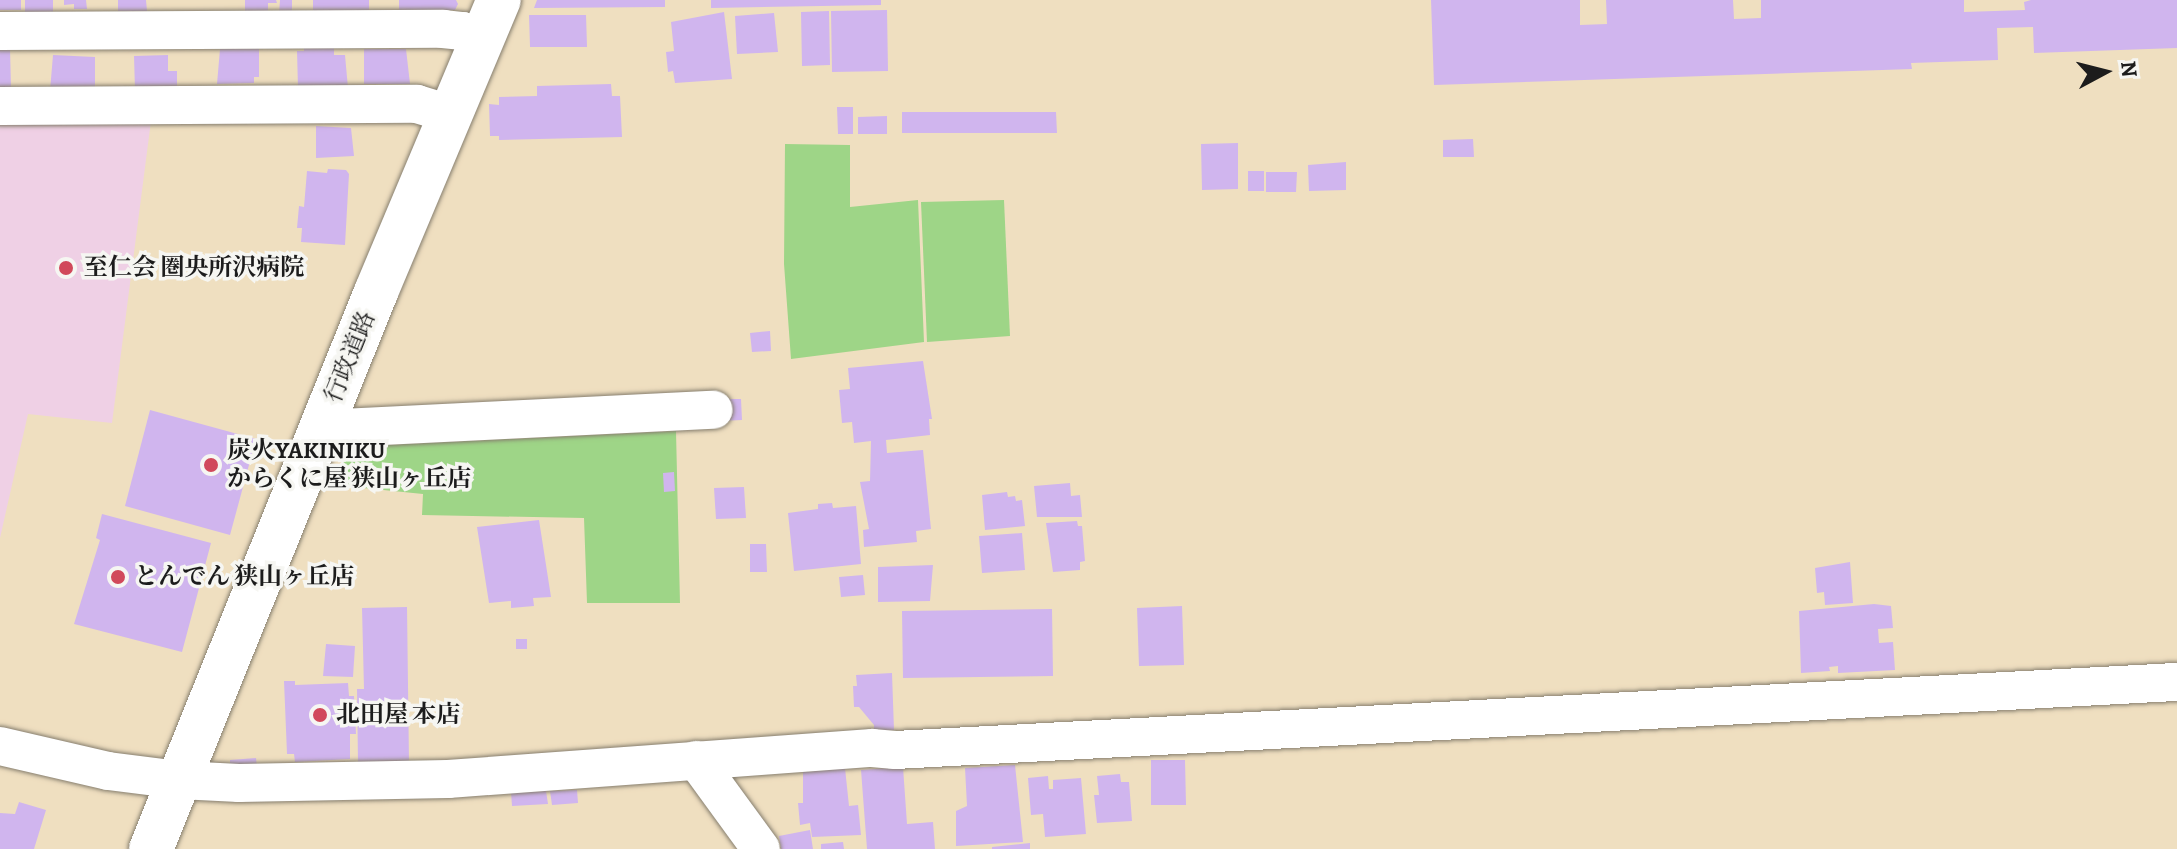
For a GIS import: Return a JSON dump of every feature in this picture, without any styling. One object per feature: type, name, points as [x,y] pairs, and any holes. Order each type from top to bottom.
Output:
[{"type":"highway","name":"行政道路","points":[[151,849],[320,429],[491,19]]},
{"type":"street","points":[[0,31],[443,29],[491,19]]},
{"type":"street","points":[[0,106],[417,104],[450,114]]},
{"type":"street","points":[[320,429],[714,410]]},
{"type":"street","points":[[0,746],[108,771],[179,780],[239,783],[448,779],[696,760],[2177,682]]},
{"type":"street","points":[[696,760],[761,849]]},
{"type":"shaded area","name":"至仁会 圏央所沢病院","points":[[151,121],[112,423],[28,414],[0,538],[0,122]]},
{"type":"green space","points":[[785,144],[850,145],[850,207],[918,200],[924,342],[791,359],[784,264]]},
{"type":"green space","points":[[1004,200],[1010,336],[927,342],[921,202]]},
{"type":"green space","points":[[676,431],[680,603],[587,603],[584,518],[422,515],[423,494],[334,485],[348,447]]},
{"type":"building","points":[[0,0],[21,0],[21,10],[0,10]]},
{"type":"building","points":[[25,0],[53,0],[53,13],[25,13]]},
{"type":"building","points":[[64,0],[86,0],[87,9],[74,9],[74,4],[64,5]]},
{"type":"building","points":[[118,0],[146,0],[147,11],[118,11]]},
{"type":"building","points":[[245,0],[276,0],[277,3],[268,3],[268,13],[245,13]]},
{"type":"building","points":[[280,0],[292,0],[292,14],[279,14]]},
{"type":"building","points":[[313,0],[369,0],[369,14],[313,15]]},
{"type":"building","points":[[399,0],[456,0],[458,4],[455,10],[447,10],[447,15],[399,14]]},
{"type":"building","points":[[537,0],[665,0],[665,7],[534,8]]},
{"type":"building","points":[[711,0],[881,0],[881,5],[711,8]]},
{"type":"building","points":[[1431,0],[1580,0],[1580,25],[1607,24],[1606,0],[1733,0],[1734,19],[1761,18],[1761,0],[1964,0],[1964,12],[2025,10],[2024,2],[2031,0],[2177,0],[2177,48],[2034,53],[2033,27],[1997,28],[1998,60],[1911,63],[1912,69],[1434,85]]},
{"type":"building","points":[[887,10],[888,71],[832,72],[831,11]]},
{"type":"building","points":[[829,11],[830,65],[802,66],[801,12]]},
{"type":"building","points":[[724,12],[732,79],[675,83],[673,71],[668,72],[666,52],[674,51],[671,22]]},
{"type":"building","points":[[774,13],[778,52],[737,54],[735,16]]},
{"type":"building","points":[[529,15],[586,15],[587,47],[530,47]]},
{"type":"building","points":[[304,46],[334,48],[334,55],[345,55],[348,88],[298,88],[297,51],[304,51]]},
{"type":"building","points":[[0,48],[10,48],[11,89],[0,89]]},
{"type":"building","points":[[259,48],[259,77],[254,77],[254,83],[217,84],[220,49]]},
{"type":"building","points":[[364,49],[406,49],[410,84],[364,84]]},
{"type":"building","points":[[53,55],[95,57],[95,89],[50,91]]},
{"type":"building","points":[[168,55],[168,71],[177,71],[177,90],[135,90],[134,56]]},
{"type":"building","points":[[611,84],[612,96],[620,96],[622,137],[499,140],[499,136],[490,136],[489,104],[499,105],[499,97],[537,96],[537,86]]},
{"type":"building","points":[[837,107],[853,107],[853,134],[838,134]]},
{"type":"building","points":[[902,112],[1056,112],[1057,133],[902,133]]},
{"type":"building","points":[[887,116],[887,134],[858,134],[858,117]]},
{"type":"building","points":[[316,126],[351,128],[354,156],[316,158]]},
{"type":"building","points":[[1473,139],[1474,157],[1443,157],[1443,140]]},
{"type":"building","points":[[1238,143],[1238,189],[1202,190],[1201,144]]},
{"type":"building","points":[[1346,162],[1346,190],[1309,191],[1308,165]]},
{"type":"building","points":[[328,169],[346,170],[349,174],[345,245],[301,242],[302,228],[297,228],[299,206],[304,207],[307,171],[327,173]]},
{"type":"building","points":[[1248,171],[1264,171],[1264,191],[1248,191]]},
{"type":"building","points":[[1266,172],[1297,172],[1296,192],[1266,192]]},
{"type":"building","points":[[770,331],[771,351],[752,352],[750,333]]},
{"type":"building","points":[[923,361],[932,419],[929,419],[930,435],[886,440],[887,453],[923,450],[931,529],[916,531],[917,542],[864,547],[863,530],[869,529],[860,482],[870,481],[871,441],[854,443],[852,422],[842,423],[839,390],[850,389],[848,368]]},
{"type":"building","points":[[720,399],[741,399],[742,420],[721,421]]},
{"type":"building","points":[[150,410],[256,439],[230,535],[125,506]]},
{"type":"building","points":[[674,472],[675,491],[664,492],[663,473]]},
{"type":"building","points":[[1070,483],[1071,496],[1080,495],[1082,517],[1037,517],[1034,486]]},
{"type":"building","points":[[744,487],[746,518],[716,519],[714,488]]},
{"type":"building","points":[[1007,492],[1008,497],[1015,496],[1016,501],[1022,500],[1025,526],[985,530],[982,495]]},
{"type":"building","points":[[832,503],[833,508],[856,506],[861,564],[794,571],[788,513],[818,509],[818,504]]},
{"type":"building","points":[[102,514],[211,543],[182,652],[74,624],[100,540],[96,538]]},
{"type":"building","points":[[539,520],[551,597],[533,598],[534,606],[511,608],[511,601],[489,603],[477,527]]},
{"type":"building","points":[[1077,521],[1078,526],[1082,526],[1085,561],[1080,562],[1080,570],[1053,572],[1046,523]]},
{"type":"building","points":[[1022,533],[1025,570],[982,573],[979,536]]},
{"type":"building","points":[[750,544],[766,544],[767,572],[750,572]]},
{"type":"building","points":[[1850,562],[1853,603],[1825,605],[1824,592],[1817,593],[1815,568]]},
{"type":"building","points":[[933,565],[930,601],[878,602],[878,567]]},
{"type":"building","points":[[863,575],[865,595],[841,597],[839,577]]},
{"type":"building","points":[[1874,604],[1891,606],[1893,628],[1878,629],[1879,643],[1893,642],[1895,670],[1838,673],[1838,666],[1829,667],[1830,671],[1801,673],[1799,611]]},
{"type":"building","points":[[1182,606],[1184,665],[1139,666],[1137,608]]},
{"type":"building","points":[[407,607],[409,763],[358,763],[357,689],[364,689],[362,608]]},
{"type":"building","points":[[1052,609],[1053,676],[903,678],[902,611]]},
{"type":"building","points":[[516,639],[527,639],[527,649],[516,649]]},
{"type":"building","points":[[326,644],[355,646],[353,677],[323,676]]},
{"type":"building","points":[[892,673],[894,730],[874,732],[874,725],[859,707],[854,707],[856,675]]},
{"type":"building","name":"北田屋 本店","points":[[284,681],[295,681],[295,685],[348,683],[349,696],[354,696],[356,734],[350,734],[350,759],[295,762],[294,754],[287,754]]},
{"type":"building","points":[[256,758],[257,768],[230,770],[230,760]]},
{"type":"building","points":[[1151,760],[1185,760],[1186,805],[1151,805]]},
{"type":"building","points":[[1015,765],[1023,842],[956,846],[956,811],[967,806],[965,768]]},
{"type":"building","points":[[903,767],[907,824],[933,822],[935,849],[867,849],[861,770]]},
{"type":"building","points":[[845,768],[849,806],[858,805],[861,835],[812,837],[810,823],[800,825],[798,803],[803,803],[803,772]]},
{"type":"building","points":[[1120,774],[1121,782],[1129,782],[1132,821],[1097,823],[1094,795],[1099,795],[1097,776]]},
{"type":"building","points":[[1048,776],[1049,789],[1053,789],[1053,780],[1081,778],[1086,834],[1045,837],[1043,814],[1031,815],[1028,778]]},
{"type":"building","points":[[577,790],[578,803],[552,805],[550,791]]},
{"type":"building","points":[[546,791],[548,804],[512,806],[511,792]]},
{"type":"building","points":[[19,802],[46,810],[34,849],[0,849],[0,813],[15,814]]},
{"type":"building","points":[[810,830],[813,849],[781,849],[779,836]]},
{"type":"building","points":[[843,842],[844,849],[821,849],[821,844]]},
{"type":"building","points":[[1030,843],[1030,849],[992,849],[992,847]]},
{"type":"place","name":"至仁会 圏央所沢病院","points":[[66,268]]},
{"type":"place","name":"炭火YAKINIKU からくに屋 狭山ヶ丘店","points":[[211,465]]},
{"type":"place","name":"とんでん 狭山ヶ丘店","points":[[118,577]]},
{"type":"place","name":"北田屋 本店","points":[[320,715]]}]
